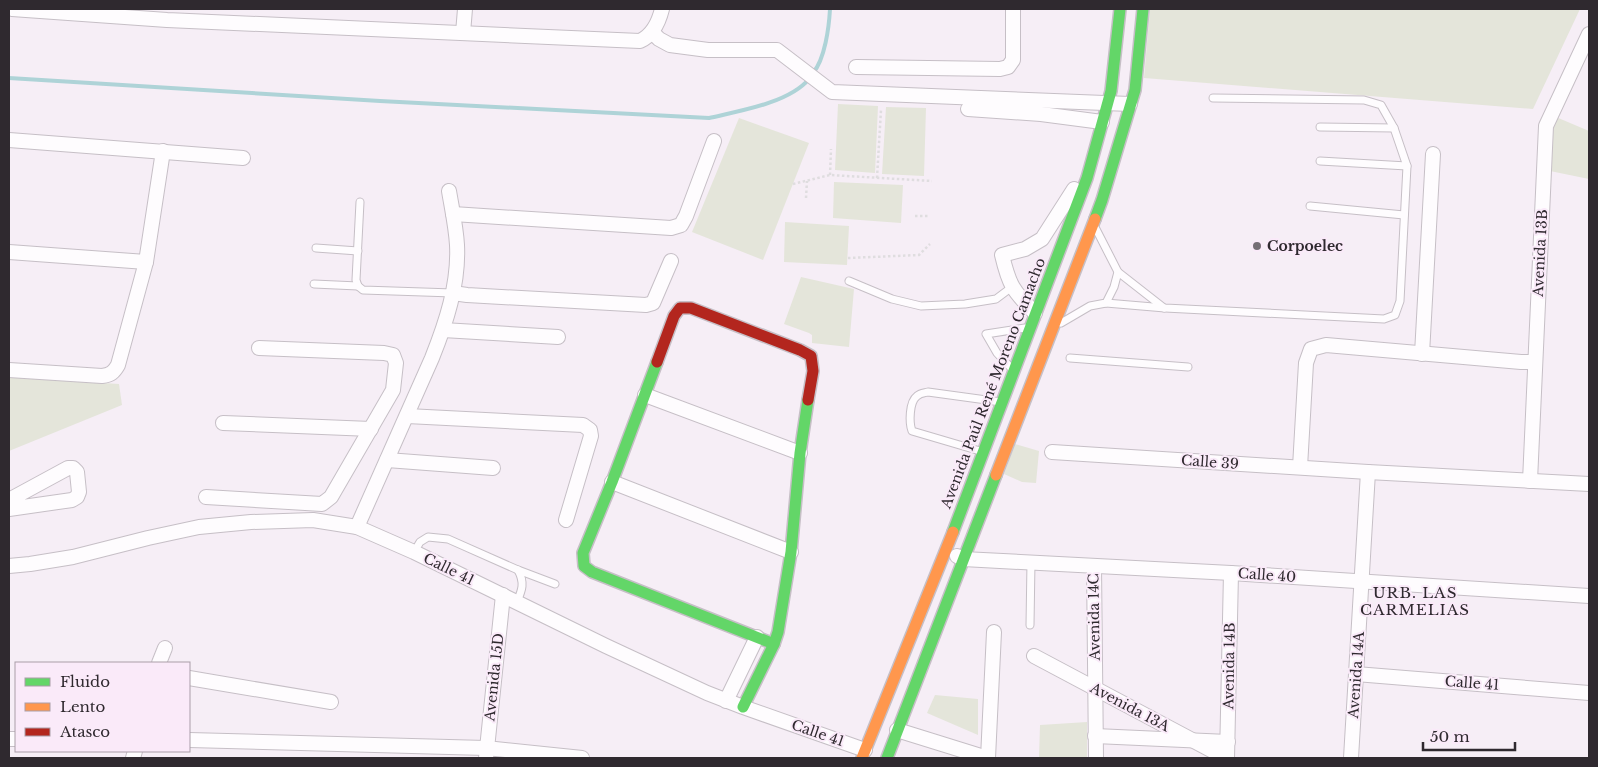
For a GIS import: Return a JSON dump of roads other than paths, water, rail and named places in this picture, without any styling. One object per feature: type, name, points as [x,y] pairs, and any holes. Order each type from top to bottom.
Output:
[{"type":"main road","name":"Avenida Paúl René Moreno Camacho","points":[[864,754],[945,552],[1087,178],[1111,91],[1120,9]]},
{"type":"main road","points":[[887,758],[1102,200],[1135,90],[1143,9]]},
{"type":"main road","points":[[743,707],[774,644],[778,632],[791,552],[800,453],[813,371],[811,356],[691,308],[680,308],[674,316],[612,482],[583,553],[584,566],[592,572],[774,644]]},
{"type":"street","points":[[12,9],[168,14],[463,33],[640,41],[652,32],[659,20],[662,9]]},
{"type":"street","points":[[463,33],[465,9]]},
{"type":"street","points":[[856,67],[1000,69],[1008,67],[1013,60],[1013,9]]},
{"type":"street","points":[[652,32],[659,40],[670,45],[708,50],[777,50],[832,92],[1130,104]]},
{"type":"street","name":"Avenida 13B","points":[[1530,480],[1546,126],[1589,34]]},
{"type":"street","points":[[968,108],[1050,115],[1102,122]]},
{"type":"street","points":[[9,140],[244,158]]},
{"type":"street","points":[[453,214],[671,228],[681,224],[686,216],[714,142]]},
{"type":"street","points":[[9,370],[102,376],[114,372],[118,365],[146,262],[163,151]]},
{"type":"street","points":[[1422,354],[1432,154]]},
{"type":"street","points":[[1035,313],[1012,287],[1002,255],[1026,249],[1042,239],[1066,204],[1092,158]]},
{"type":"street","points":[[357,527],[443,330],[453,293],[458,246],[450,191]]},
{"type":"street","points":[[9,252],[146,262]]},
{"type":"street","points":[[453,293],[646,305],[653,302],[671,261]]},
{"type":"street","points":[[443,330],[558,337]]},
{"type":"street","points":[[1300,467],[1306,363],[1311,349],[1326,345],[1535,362]]},
{"type":"street","points":[[206,497],[322,504],[331,497],[393,390],[396,363],[393,355],[384,353],[259,348]]},
{"type":"street","points":[[393,390],[414,397]]},
{"type":"street","points":[[645,395],[800,453]]},
{"type":"street","points":[[407,416],[583,425],[590,430],[591,436],[566,520]]},
{"type":"street","points":[[223,422],[371,429]]},
{"type":"street","name":"Calle 39","points":[[1052,452],[1589,484]]},
{"type":"street","points":[[387,460],[492,468]]},
{"type":"street","points":[[9,500],[68,468],[73,468],[77,472],[79,492],[77,497],[72,500],[9,509]]},
{"type":"street","name":"Avenida 14A","points":[[1351,758],[1368,472]]},
{"type":"street","points":[[612,482],[791,552]]},
{"type":"street","name":"Calle 41","points":[[9,566],[73,557],[199,527],[251,522],[313,520],[357,527],[414,552],[606,646],[726,700],[864,754]]},
{"type":"street","name":"Calle 40","points":[[945,552],[963,559],[1231,573],[1589,596]]},
{"type":"street","name":"Avenida 14C","points":[[1094,566],[1096,758]]},
{"type":"street","name":"Avenida 14B","points":[[1227,758],[1231,573]]},
{"type":"street","name":"Avenida 15D","points":[[486,753],[503,595]]},
{"type":"street","points":[[898,730],[988,758],[994,632]]},
{"type":"street","points":[[726,700],[757,637]]},
{"type":"street","points":[[159,662],[165,648]]},
{"type":"street","name":"Avenida 13A","points":[[1034,656],[1227,758]]},
{"type":"street","name":"Calle 41","points":[[1356,674],[1589,693]]},
{"type":"street","points":[[190,678],[330,702]]},
{"type":"street","points":[[1095,736],[1228,742]]},
{"type":"street","points":[[190,740],[582,758]]},
{"type":"lane","points":[[1052,328],[1090,306],[1106,304],[1384,319],[1394,315],[1400,301],[1406,166],[1394,128],[1381,105],[1364,100],[1213,98]]},
{"type":"lane","points":[[1320,126],[1394,128]]},
{"type":"lane","points":[[1320,161],[1406,166]]},
{"type":"lane","points":[[360,202],[356,280],[358,286],[363,290],[453,293]]},
{"type":"lane","points":[[1310,206],[1404,215]]},
{"type":"lane","points":[[1093,222],[1118,272],[1165,308]]},
{"type":"lane","points":[[316,248],[358,251]]},
{"type":"lane","points":[[1106,304],[1114,287],[1118,272]]},
{"type":"lane","points":[[848,280],[892,299],[921,306],[965,304],[996,299],[1012,287]]},
{"type":"lane","points":[[314,284],[358,286]]},
{"type":"lane","points":[[1014,370],[1003,360],[986,334],[1030,327]]},
{"type":"lane","points":[[1070,358],[1188,367]]},
{"type":"lane","points":[[983,452],[912,431],[910,424],[913,400],[918,394],[928,392],[1003,402]]},
{"type":"lane","points":[[414,552],[420,542],[428,537],[448,539],[555,584]]},
{"type":"lane","points":[[1030,625],[1031,562]]},
{"type":"lane","points":[[517,602],[523,589],[523,580],[518,570]]},
{"type":"waterway","points":[[813,73],[821,60],[830,9]]},
{"type":"waterway","points":[[9,78],[380,101],[709,118],[749,109],[776,100],[789,94],[809,79]]},
{"type":"place","name":"Corpoelec","points":[[1257,246]]},
{"type":"district","name":"URB. LAS CARMELIAS","points":[[1415,600]]}]
